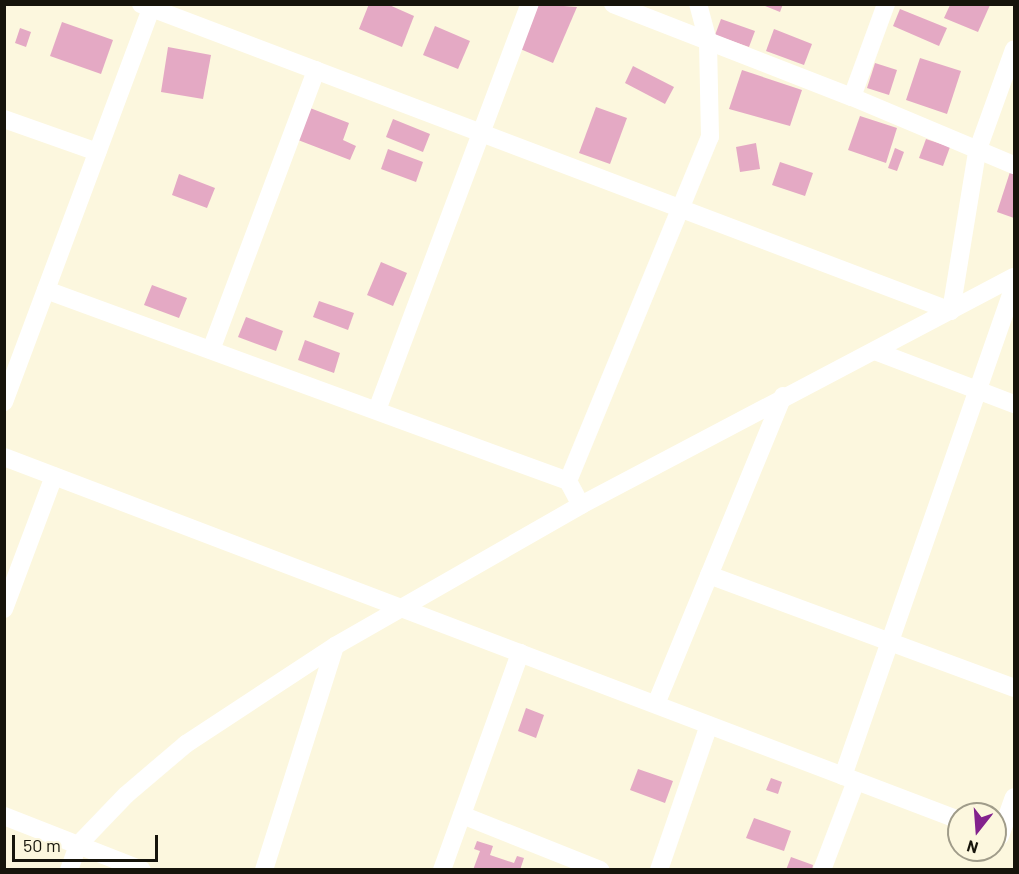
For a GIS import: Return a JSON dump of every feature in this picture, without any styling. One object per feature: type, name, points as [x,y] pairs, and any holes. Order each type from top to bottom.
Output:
[{"type":"street","points":[[377,410],[530,4]]},
{"type":"street","points":[[613,4],[852,97],[977,152],[1014,165]]},
{"type":"street","points":[[568,481],[710,137],[708,41],[698,4]]},
{"type":"street","points":[[852,97],[886,4]]},
{"type":"street","points":[[4,402],[97,153],[148,6],[951,311]]},
{"type":"street","points":[[951,311],[977,152],[1014,49]]},
{"type":"street","points":[[211,350],[316,70]]},
{"type":"street","points":[[5,120],[97,153]]},
{"type":"street","points":[[69,870],[78,845],[126,795],[186,744],[335,646],[399,607],[581,505],[783,396],[875,351],[1014,277]]},
{"type":"street","points":[[822,870],[888,640],[1014,286]]},
{"type":"street","points":[[46,290],[568,481],[581,505]]},
{"type":"street","points":[[875,351],[1014,404]]},
{"type":"street","points":[[656,704],[783,396]]},
{"type":"street","points":[[4,457],[947,816]]},
{"type":"street","points":[[4,609],[54,476]]},
{"type":"street","points":[[709,575],[1014,688]]},
{"type":"street","points":[[264,870],[335,646]]},
{"type":"street","points":[[442,870],[520,653]]},
{"type":"street","points":[[658,870],[709,725]]},
{"type":"street","points":[[1007,822],[1014,797]]},
{"type":"street","points":[[462,815],[600,870]]},
{"type":"street","points":[[4,816],[142,870]]},
{"type":"building","points":[[369,4],[387,4],[414,16],[402,47],[359,29]]},
{"type":"building","points":[[537,4],[577,7],[553,63],[518,48]]},
{"type":"building","points":[[760,4],[783,4],[780,12]]},
{"type":"building","points":[[950,5],[990,5],[978,32],[944,18]]},
{"type":"building","points":[[900,9],[947,28],[939,46],[893,26]]},
{"type":"building","points":[[721,19],[755,31],[749,47],[715,35]]},
{"type":"building","points":[[62,22],[113,40],[101,74],[50,56]]},
{"type":"building","points":[[435,26],[470,41],[458,69],[423,55]]},
{"type":"building","points":[[20,28],[31,32],[26,47],[15,43]]},
{"type":"building","points":[[774,29],[812,44],[804,65],[766,51]]},
{"type":"building","points":[[168,47],[211,55],[203,99],[161,92]]},
{"type":"building","points":[[920,58],[961,71],[947,114],[906,100]]},
{"type":"building","points":[[875,63],[897,70],[889,95],[867,88]]},
{"type":"building","points":[[633,66],[674,87],[665,104],[625,83]]},
{"type":"building","points":[[742,70],[802,90],[790,126],[729,109]]},
{"type":"building","points":[[596,107],[627,118],[610,164],[579,153]]},
{"type":"building","points":[[310,108],[349,123],[343,140],[356,146],[350,160],[298,140]]},
{"type":"building","points":[[860,116],[897,128],[886,163],[848,150]]},
{"type":"building","points":[[393,119],[430,134],[423,152],[386,137]]},
{"type":"building","points":[[926,139],[950,147],[943,166],[919,158]]},
{"type":"building","points":[[756,143],[760,169],[740,172],[736,147]]},
{"type":"building","points":[[895,148],[904,152],[897,171],[888,168]]},
{"type":"building","points":[[388,149],[423,162],[416,182],[381,169]]},
{"type":"building","points":[[780,162],[813,173],[805,196],[772,185]]},
{"type":"building","points":[[1010,172],[1014,174],[1014,218],[997,212]]},
{"type":"building","points":[[179,174],[215,188],[207,208],[172,195]]},
{"type":"building","points":[[381,262],[407,273],[393,306],[367,295]]},
{"type":"building","points":[[152,285],[187,298],[179,318],[144,305]]},
{"type":"building","points":[[319,301],[354,313],[348,330],[313,317]]},
{"type":"building","points":[[246,317],[283,331],[276,351],[238,337]]},
{"type":"building","points":[[305,340],[340,353],[334,373],[298,360]]},
{"type":"building","points":[[526,708],[544,715],[536,738],[518,731]]},
{"type":"building","points":[[638,769],[673,781],[665,803],[630,790]]},
{"type":"building","points":[[771,778],[782,782],[778,794],[766,790]]},
{"type":"building","points":[[754,818],[791,831],[784,851],[746,838]]},
{"type":"building","points":[[477,841],[493,846],[490,855],[514,863],[517,856],[524,858],[520,870],[473,870],[480,851],[474,849]]},
{"type":"building","points":[[791,857],[813,865],[812,870],[786,870]]}]
